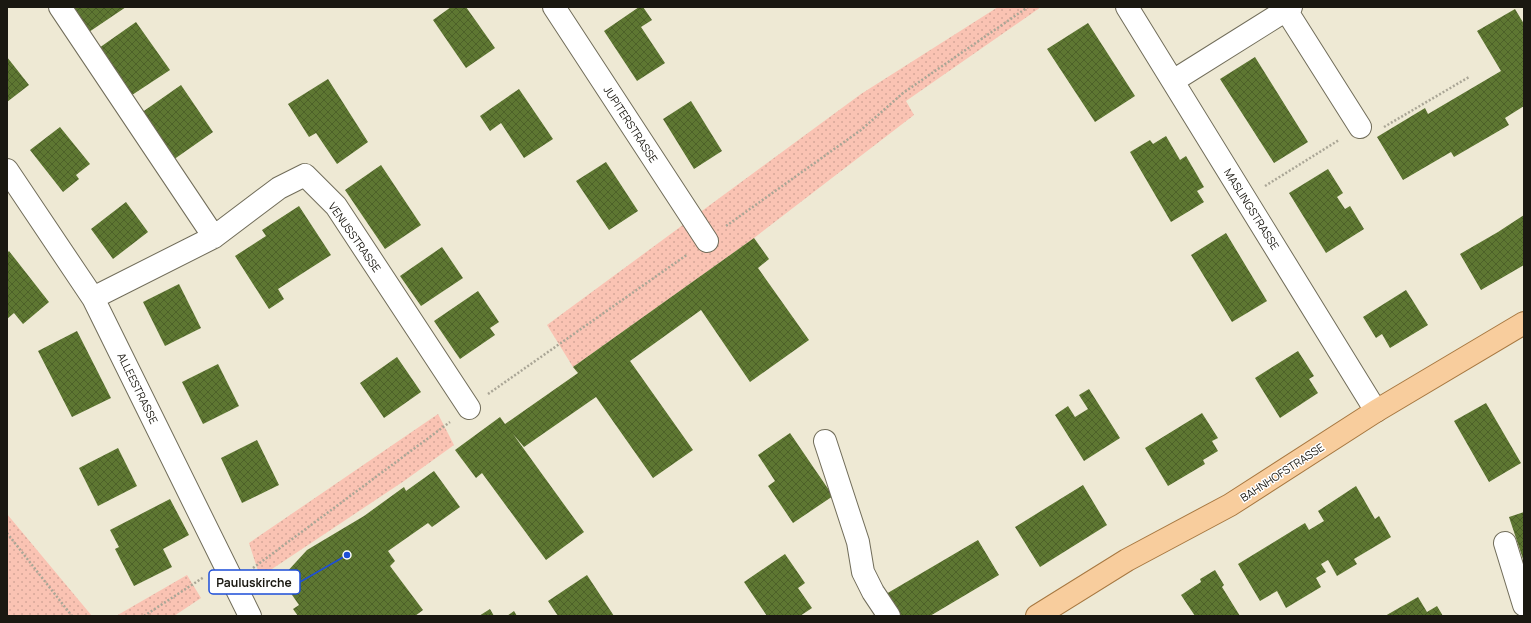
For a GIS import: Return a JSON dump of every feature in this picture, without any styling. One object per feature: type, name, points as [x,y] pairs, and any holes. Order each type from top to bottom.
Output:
[{"type":"main road","name":"BAHNHOFSTRASSE","points":[[1037,616],[1127,560],[1230,505],[1376,412],[1524,323]]},
{"type":"street","points":[[60,7],[214,236]]},
{"type":"street","name":"JUPITERSTRASSE","points":[[554,7],[707,240]]},
{"type":"street","name":"MASLINGSTRASSE","points":[[1128,7],[1376,412]]},
{"type":"street","points":[[1173,81],[1288,9],[1360,127]]},
{"type":"street","name":"ALLEESTRASSE","points":[[7,170],[93,298],[250,616]]},
{"type":"street","name":"VENUSSTRASSE","points":[[93,298],[214,236],[279,188],[305,175],[336,206],[469,408]]},
{"type":"street","points":[[825,441],[858,542],[863,572],[873,592],[889,616]]},
{"type":"street","points":[[1505,543],[1524,605]]},
{"type":"path","points":[[144,616],[229,573],[469,408],[861,130],[903,93],[1028,7]]},
{"type":"path","points":[[1265,186],[1360,127],[1370,135],[1469,77]]},
{"type":"path","points":[[7,533],[72,616]]},
{"type":"shaded area","points":[[998,7],[1041,7],[906,101],[914,115],[754,238],[573,367],[547,325],[861,94]]},
{"type":"shaded area","points":[[438,414],[454,445],[404,481],[260,577],[249,543]]},
{"type":"shaded area","points":[[7,514],[92,616],[7,616]]},
{"type":"shaded area","points":[[187,575],[201,598],[174,616],[116,616]]},
{"type":"building","points":[[72,7],[126,7],[89,32]]},
{"type":"building","points":[[451,7],[466,7],[495,48],[466,68],[433,20]]},
{"type":"building","points":[[639,7],[643,7],[652,20],[641,27],[665,63],[637,81],[604,31]]},
{"type":"building","points":[[1515,9],[1524,24],[1524,106],[1505,118],[1509,125],[1454,157],[1451,152],[1403,180],[1377,137],[1425,108],[1428,114],[1501,71],[1477,31]]},
{"type":"building","points":[[136,22],[170,70],[132,95],[99,48]]},
{"type":"building","points":[[1088,23],[1135,96],[1095,122],[1047,49]]},
{"type":"building","points":[[7,57],[29,85],[7,102]]},
{"type":"building","points":[[1255,57],[1308,142],[1274,163],[1220,79]]},
{"type":"building","points":[[328,79],[368,142],[337,164],[316,133],[309,137],[288,104]]},
{"type":"building","points":[[181,85],[213,132],[173,160],[141,113]]},
{"type":"building","points":[[519,89],[553,139],[524,158],[501,123],[490,131],[480,116]]},
{"type":"building","points":[[691,101],[722,151],[694,169],[663,119]]},
{"type":"building","points":[[60,127],[90,164],[76,175],[79,179],[63,192],[30,150]]},
{"type":"building","points":[[1166,136],[1180,160],[1186,156],[1204,187],[1197,191],[1204,202],[1171,222],[1130,152],[1150,140],[1153,144]]},
{"type":"building","points":[[606,162],[638,211],[609,230],[576,181]]},
{"type":"building","points":[[381,165],[421,225],[385,249],[345,190]]},
{"type":"building","points":[[1328,169],[1343,193],[1337,197],[1345,209],[1350,206],[1364,229],[1326,253],[1289,193]]},
{"type":"building","points":[[126,202],[148,232],[113,259],[91,229]]},
{"type":"building","points":[[299,206],[331,255],[278,289],[284,299],[269,309],[235,256],[266,236],[262,230]]},
{"type":"building","points":[[1524,215],[1524,265],[1481,290],[1460,254]]},
{"type":"building","points":[[1226,233],[1267,301],[1232,322],[1191,255]]},
{"type":"building","points":[[754,238],[769,259],[758,268],[809,340],[750,382],[701,310],[630,361],[693,450],[653,478],[596,397],[524,447],[513,434],[584,532],[546,560],[482,473],[476,478],[455,450],[500,417],[505,424],[578,373],[573,367]]},
{"type":"building","points":[[442,247],[463,278],[421,306],[400,276]]},
{"type":"building","points":[[9,251],[49,302],[23,324],[14,313],[7,319],[7,253]]},
{"type":"building","points":[[179,284],[201,328],[165,346],[143,302]]},
{"type":"building","points":[[1406,290],[1428,325],[1390,348],[1382,334],[1376,338],[1363,317]]},
{"type":"building","points":[[478,291],[499,322],[490,328],[495,335],[460,359],[434,321]]},
{"type":"building","points":[[77,331],[111,398],[72,417],[38,351]]},
{"type":"building","points":[[1298,351],[1314,376],[1309,379],[1318,393],[1280,418],[1255,378]]},
{"type":"building","points":[[397,357],[421,392],[384,418],[360,383]]},
{"type":"building","points":[[218,364],[239,406],[203,424],[182,382]]},
{"type":"building","points":[[1089,389],[1120,438],[1084,461],[1055,415],[1068,406],[1075,417],[1088,409],[1079,395]]},
{"type":"building","points":[[1486,403],[1521,463],[1489,482],[1454,421]]},
{"type":"building","points":[[1202,413],[1218,438],[1212,441],[1218,451],[1203,460],[1205,464],[1168,486],[1145,448]]},
{"type":"building","points":[[790,433],[833,496],[793,523],[768,486],[775,481],[758,455]]},
{"type":"building","points":[[257,440],[279,485],[242,503],[221,458]]},
{"type":"building","points":[[118,448],[137,486],[98,506],[79,468]]},
{"type":"building","points":[[434,471],[460,507],[432,527],[428,523],[388,551],[395,561],[390,566],[423,610],[415,616],[298,616],[293,609],[299,605],[288,589],[281,593],[270,576],[278,570],[285,574],[307,550],[364,516],[404,487],[406,491]]},
{"type":"building","points":[[1083,485],[1107,525],[1040,567],[1015,527]]},
{"type":"building","points":[[1356,486],[1375,519],[1379,516],[1391,537],[1354,559],[1357,564],[1337,576],[1328,560],[1321,564],[1326,572],[1316,578],[1321,587],[1286,608],[1277,591],[1260,601],[1238,564],[1305,523],[1309,530],[1324,521],[1318,511]]},
{"type":"building","points":[[170,499],[189,535],[163,549],[172,567],[134,586],[115,549],[119,547],[110,530]]},
{"type":"building","points":[[1524,512],[1524,562],[1509,517]]},
{"type":"building","points":[[978,540],[999,575],[930,616],[898,616],[886,594]]},
{"type":"building","points":[[785,554],[805,583],[798,588],[812,608],[800,616],[767,616],[744,582]]},
{"type":"building","points":[[1215,570],[1224,585],[1222,587],[1240,616],[1195,616],[1181,595],[1201,582],[1200,579]]},
{"type":"building","points":[[587,575],[614,616],[558,616],[548,601]]},
{"type":"building","points":[[1418,597],[1427,612],[1437,606],[1443,616],[1385,616]]},
{"type":"building","points":[[490,609],[494,616],[479,616]]},
{"type":"building","points":[[514,611],[517,616],[507,616]]},
{"type":"place","name":"Pauluskirche","points":[[347,555]]}]
